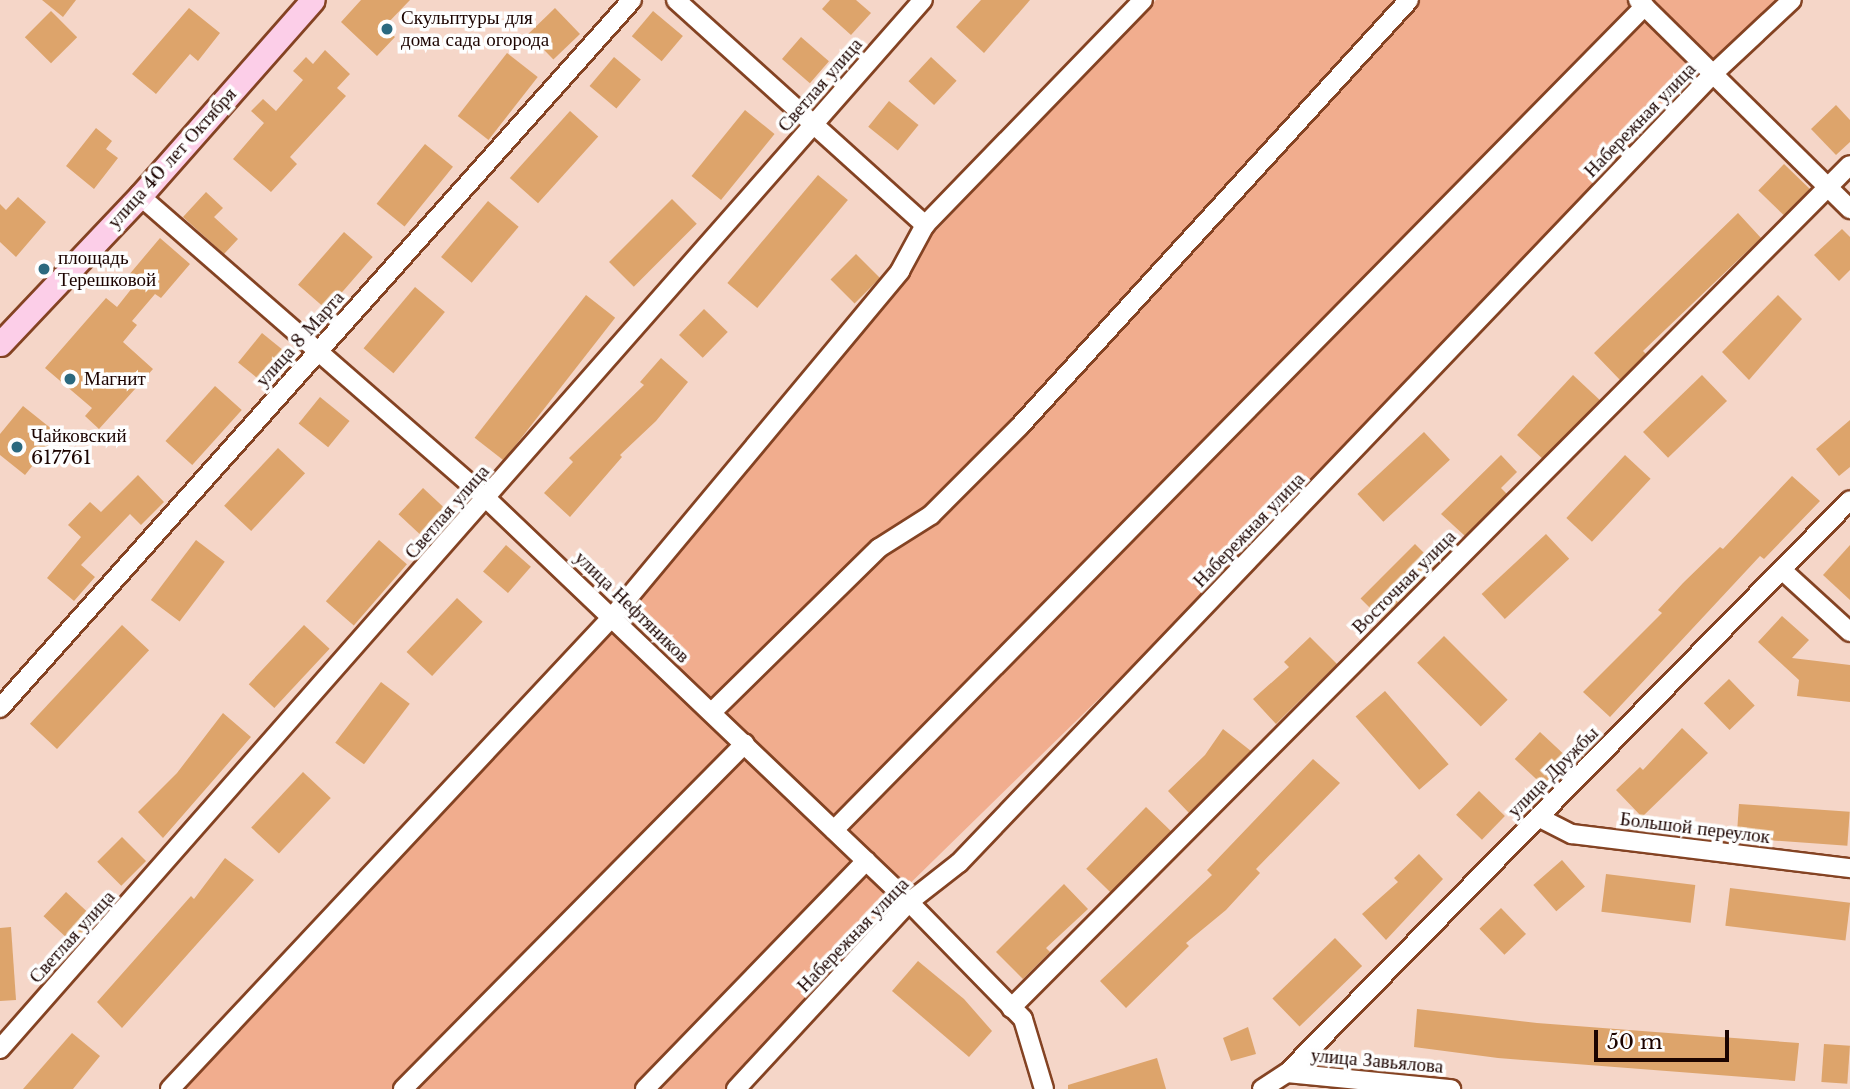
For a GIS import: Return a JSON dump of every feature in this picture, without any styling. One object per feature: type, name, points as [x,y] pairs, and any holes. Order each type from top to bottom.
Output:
[{"type":"main road","name":"улица 40 лет Октября","points":[[4,333],[140,196],[313,0]]},
{"type":"street","name":"улица 8 Марта","points":[[0,708],[632,0]]},
{"type":"street","points":[[676,0],[926,225]]},
{"type":"street","name":"Светлая улица","points":[[0,1049],[487,499],[923,0]]},
{"type":"street","points":[[170,1089],[613,616],[900,271],[926,225],[1143,0]]},
{"type":"street","points":[[712,712],[879,548],[931,515],[1019,427],[1409,0]]},
{"type":"street","name":"Набережная улица","points":[[737,1089],[909,902],[959,863],[1715,72],[1792,0]]},
{"type":"street","points":[[834,830],[1642,3],[1715,72],[1850,209]]},
{"type":"street","name":"Восточная улица","points":[[1011,1007],[1850,165]]},
{"type":"street","name":"улица Нефтяников","points":[[140,196],[487,499],[613,616],[909,902],[1023,1019],[1044,1089]]},
{"type":"street","name":"улица Дружбы","points":[[1287,1073],[1850,500]]},
{"type":"street","points":[[1782,570],[1850,632]]},
{"type":"street","points":[[403,1089],[745,744]]},
{"type":"street","name":"Большой переулок","points":[[1538,817],[1572,834],[1850,868]]},
{"type":"street","points":[[645,1089],[866,861]]},
{"type":"street","name":"улица Завьялова","points":[[1262,1089],[1287,1073],[1451,1089]]},
{"type":"shaded area","points":[[1156,0],[1779,0],[1701,74],[1260,541],[889,904],[905,921],[738,1089],[179,1089],[712,515],[934,233]]},
{"type":"building","points":[[42,0],[76,0],[63,17]]},
{"type":"building","points":[[361,0],[410,0],[384,27],[395,37],[377,56],[341,22]]},
{"type":"building","points":[[830,0],[856,0],[871,13],[851,35],[822,9]]},
{"type":"building","points":[[981,0],[1030,0],[984,53],[956,27]]},
{"type":"building","points":[[189,8],[220,33],[198,61],[190,54],[156,94],[132,74]]},
{"type":"building","points":[[555,8],[580,34],[553,60],[528,34]]},
{"type":"building","points":[[51,11],[77,37],[51,63],[25,37]]},
{"type":"building","points":[[653,11],[683,36],[662,61],[632,36]]},
{"type":"building","points":[[801,37],[829,61],[810,83],[782,59]]},
{"type":"building","points":[[325,50],[350,74],[337,88],[346,96],[290,157],[297,164],[271,192],[233,159],[264,123],[251,111],[263,99],[276,111],[303,80],[293,71],[306,57],[313,64]]},
{"type":"building","points":[[507,53],[538,77],[488,140],[458,116]]},
{"type":"building","points":[[614,57],[641,79],[616,109],[590,86]]},
{"type":"building","points":[[931,57],[957,81],[934,105],[908,81]]},
{"type":"building","points":[[889,101],[919,125],[898,151],[868,127]]},
{"type":"building","points":[[1836,105],[1850,120],[1850,142],[1836,155],[1811,129]]},
{"type":"building","points":[[745,110],[775,134],[721,200],[692,176]]},
{"type":"building","points":[[570,111],[598,136],[538,203],[510,178]]},
{"type":"building","points":[[96,128],[112,141],[106,149],[118,158],[94,189],[66,166]]},
{"type":"building","points":[[425,144],[453,167],[405,226],[377,204]]},
{"type":"building","points":[[1784,164],[1810,189],[1784,216],[1758,191]]},
{"type":"building","points":[[818,175],[848,200],[757,308],[727,283]]},
{"type":"building","points":[[206,192],[223,208],[214,217],[238,239],[224,254],[183,217]]},
{"type":"building","points":[[18,197],[46,222],[16,257],[0,242],[0,204],[6,210]]},
{"type":"building","points":[[672,199],[697,224],[634,287],[609,262]]},
{"type":"building","points":[[488,201],[519,227],[472,283],[441,257]]},
{"type":"building","points":[[1738,213],[1761,238],[1643,351],[1646,354],[1620,380],[1594,353]]},
{"type":"building","points":[[1842,229],[1850,237],[1850,270],[1839,281],[1814,255]]},
{"type":"building","points":[[344,232],[373,257],[327,310],[298,285]]},
{"type":"building","points":[[160,238],[190,264],[161,298],[155,294],[132,321],[137,325],[123,342],[153,369],[99,429],[85,416],[92,408],[45,368],[106,298],[117,307],[136,283],[128,276]]},
{"type":"building","points":[[856,254],[880,278],[855,303],[831,279]]},
{"type":"building","points":[[415,287],[445,312],[393,373],[364,348]]},
{"type":"building","points":[[586,295],[615,318],[504,460],[475,438]]},
{"type":"building","points":[[1778,295],[1802,319],[1749,380],[1722,352]]},
{"type":"building","points":[[704,309],[728,332],[703,358],[679,335]]},
{"type":"building","points":[[262,333],[290,356],[266,385],[238,363]]},
{"type":"building","points":[[661,358],[688,382],[656,421],[620,455],[622,457],[570,517],[544,493],[573,462],[569,458],[644,385],[640,382]]},
{"type":"building","points":[[1573,375],[1600,400],[1544,460],[1517,435]]},
{"type":"building","points":[[1702,375],[1727,401],[1668,458],[1643,432]]},
{"type":"building","points":[[215,386],[242,410],[192,465],[165,441]]},
{"type":"building","points":[[320,397],[350,421],[328,447],[299,423]]},
{"type":"building","points":[[23,406],[58,434],[25,475],[0,455],[0,434]]},
{"type":"building","points":[[1850,420],[1850,467],[1839,476],[1816,449]]},
{"type":"building","points":[[1424,432],[1450,460],[1383,522],[1357,494]]},
{"type":"building","points":[[278,448],[305,473],[251,531],[224,506]]},
{"type":"building","points":[[1501,455],[1517,472],[1501,488],[1507,494],[1465,536],[1441,514]]},
{"type":"building","points":[[1625,455],[1651,479],[1592,542],[1566,518]]},
{"type":"building","points":[[138,475],[164,502],[141,525],[130,514],[81,565],[95,577],[74,601],[47,578],[81,537],[68,525],[90,502],[101,512]]},
{"type":"building","points":[[1792,476],[1820,501],[1764,559],[1760,556],[1610,717],[1583,692],[1662,613],[1658,610],[1683,583],[1720,547],[1723,549]]},
{"type":"building","points":[[423,488],[450,513],[426,540],[398,514]]},
{"type":"building","points":[[1546,534],[1569,559],[1505,619],[1482,594]]},
{"type":"building","points":[[196,540],[225,562],[180,622],[151,600]]},
{"type":"building","points":[[379,540],[407,564],[354,625],[326,601]]},
{"type":"building","points":[[1415,544],[1436,565],[1382,620],[1361,598]]},
{"type":"building","points":[[506,545],[531,567],[508,593],[483,571]]},
{"type":"building","points":[[1850,545],[1850,600],[1823,575]]},
{"type":"building","points":[[457,598],[483,622],[432,676],[407,652]]},
{"type":"building","points":[[1782,616],[1809,640],[1792,658],[1850,665],[1850,702],[1797,696],[1799,680],[1758,642]]},
{"type":"building","points":[[122,625],[149,650],[57,749],[30,724]]},
{"type":"building","points":[[304,625],[330,649],[274,708],[249,684]]},
{"type":"building","points":[[1444,636],[1508,700],[1481,727],[1417,663]]},
{"type":"building","points":[[1310,637],[1337,664],[1276,724],[1253,699],[1289,667],[1284,662]]},
{"type":"building","points":[[1729,679],[1755,706],[1730,730],[1704,703]]},
{"type":"building","points":[[381,682],[410,704],[364,764],[335,743]]},
{"type":"building","points":[[1385,691],[1449,764],[1419,790],[1356,717]]},
{"type":"building","points":[[223,713],[251,737],[163,838],[138,812],[177,773]]},
{"type":"building","points":[[1682,728],[1708,753],[1642,817],[1616,790],[1640,767],[1643,770]]},
{"type":"building","points":[[1223,729],[1251,751],[1189,813],[1168,791],[1205,755]]},
{"type":"building","points":[[1540,732],[1569,759],[1544,786],[1515,759]]},
{"type":"building","points":[[1313,759],[1340,783],[1256,869],[1260,873],[1226,910],[1186,943],[1189,946],[1126,1008],[1100,981],[1212,875],[1207,870]]},
{"type":"building","points":[[303,772],[331,798],[279,853],[251,828]]},
{"type":"building","points":[[1479,791],[1505,816],[1482,840],[1456,815]]},
{"type":"building","points":[[1739,804],[1850,812],[1847,846],[1737,838]]},
{"type":"building","points":[[1146,807],[1171,831],[1111,893],[1086,869]]},
{"type":"building","points":[[122,837],[146,861],[121,886],[97,862]]},
{"type":"building","points":[[1419,854],[1443,879],[1386,940],[1362,914],[1398,882],[1394,878]]},
{"type":"building","points":[[225,858],[254,880],[122,1028],[97,1002],[191,896],[194,899]]},
{"type":"building","points":[[1562,860],[1585,886],[1556,911],[1533,885]]},
{"type":"building","points":[[1606,874],[1695,885],[1691,923],[1601,912]]},
{"type":"building","points":[[1064,884],[1088,909],[1046,948],[1050,952],[1023,979],[996,952]]},
{"type":"building","points":[[1730,888],[1850,903],[1845,940],[1725,926]]},
{"type":"building","points":[[66,892],[95,919],[73,943],[43,916]]},
{"type":"building","points":[[1501,908],[1526,934],[1504,955],[1479,929]]},
{"type":"building","points":[[11,927],[16,1000],[0,1001],[0,928]]},
{"type":"building","points":[[1335,938],[1362,966],[1300,1026],[1272,998]]},
{"type":"building","points":[[918,961],[964,999],[992,1031],[969,1057],[892,991]]},
{"type":"building","points":[[1417,1009],[1537,1023],[1799,1043],[1795,1081],[1498,1058],[1414,1047]]},
{"type":"building","points":[[1248,1027],[1256,1054],[1231,1061],[1223,1038]]},
{"type":"building","points":[[72,1033],[100,1056],[73,1089],[23,1089]]},
{"type":"building","points":[[1824,1044],[1850,1046],[1847,1084],[1821,1082]]},
{"type":"building","points":[[1157,1058],[1166,1089],[1068,1089],[1068,1085]]},
{"type":"place","name":"Скульптуры для дома сада огорода","points":[[387,29]]},
{"type":"place","name":"площадь Терешковой","points":[[44,269]]},
{"type":"place","name":"Магнит","points":[[70,379]]},
{"type":"place","name":"Чайковский 617761","points":[[17,447]]}]
